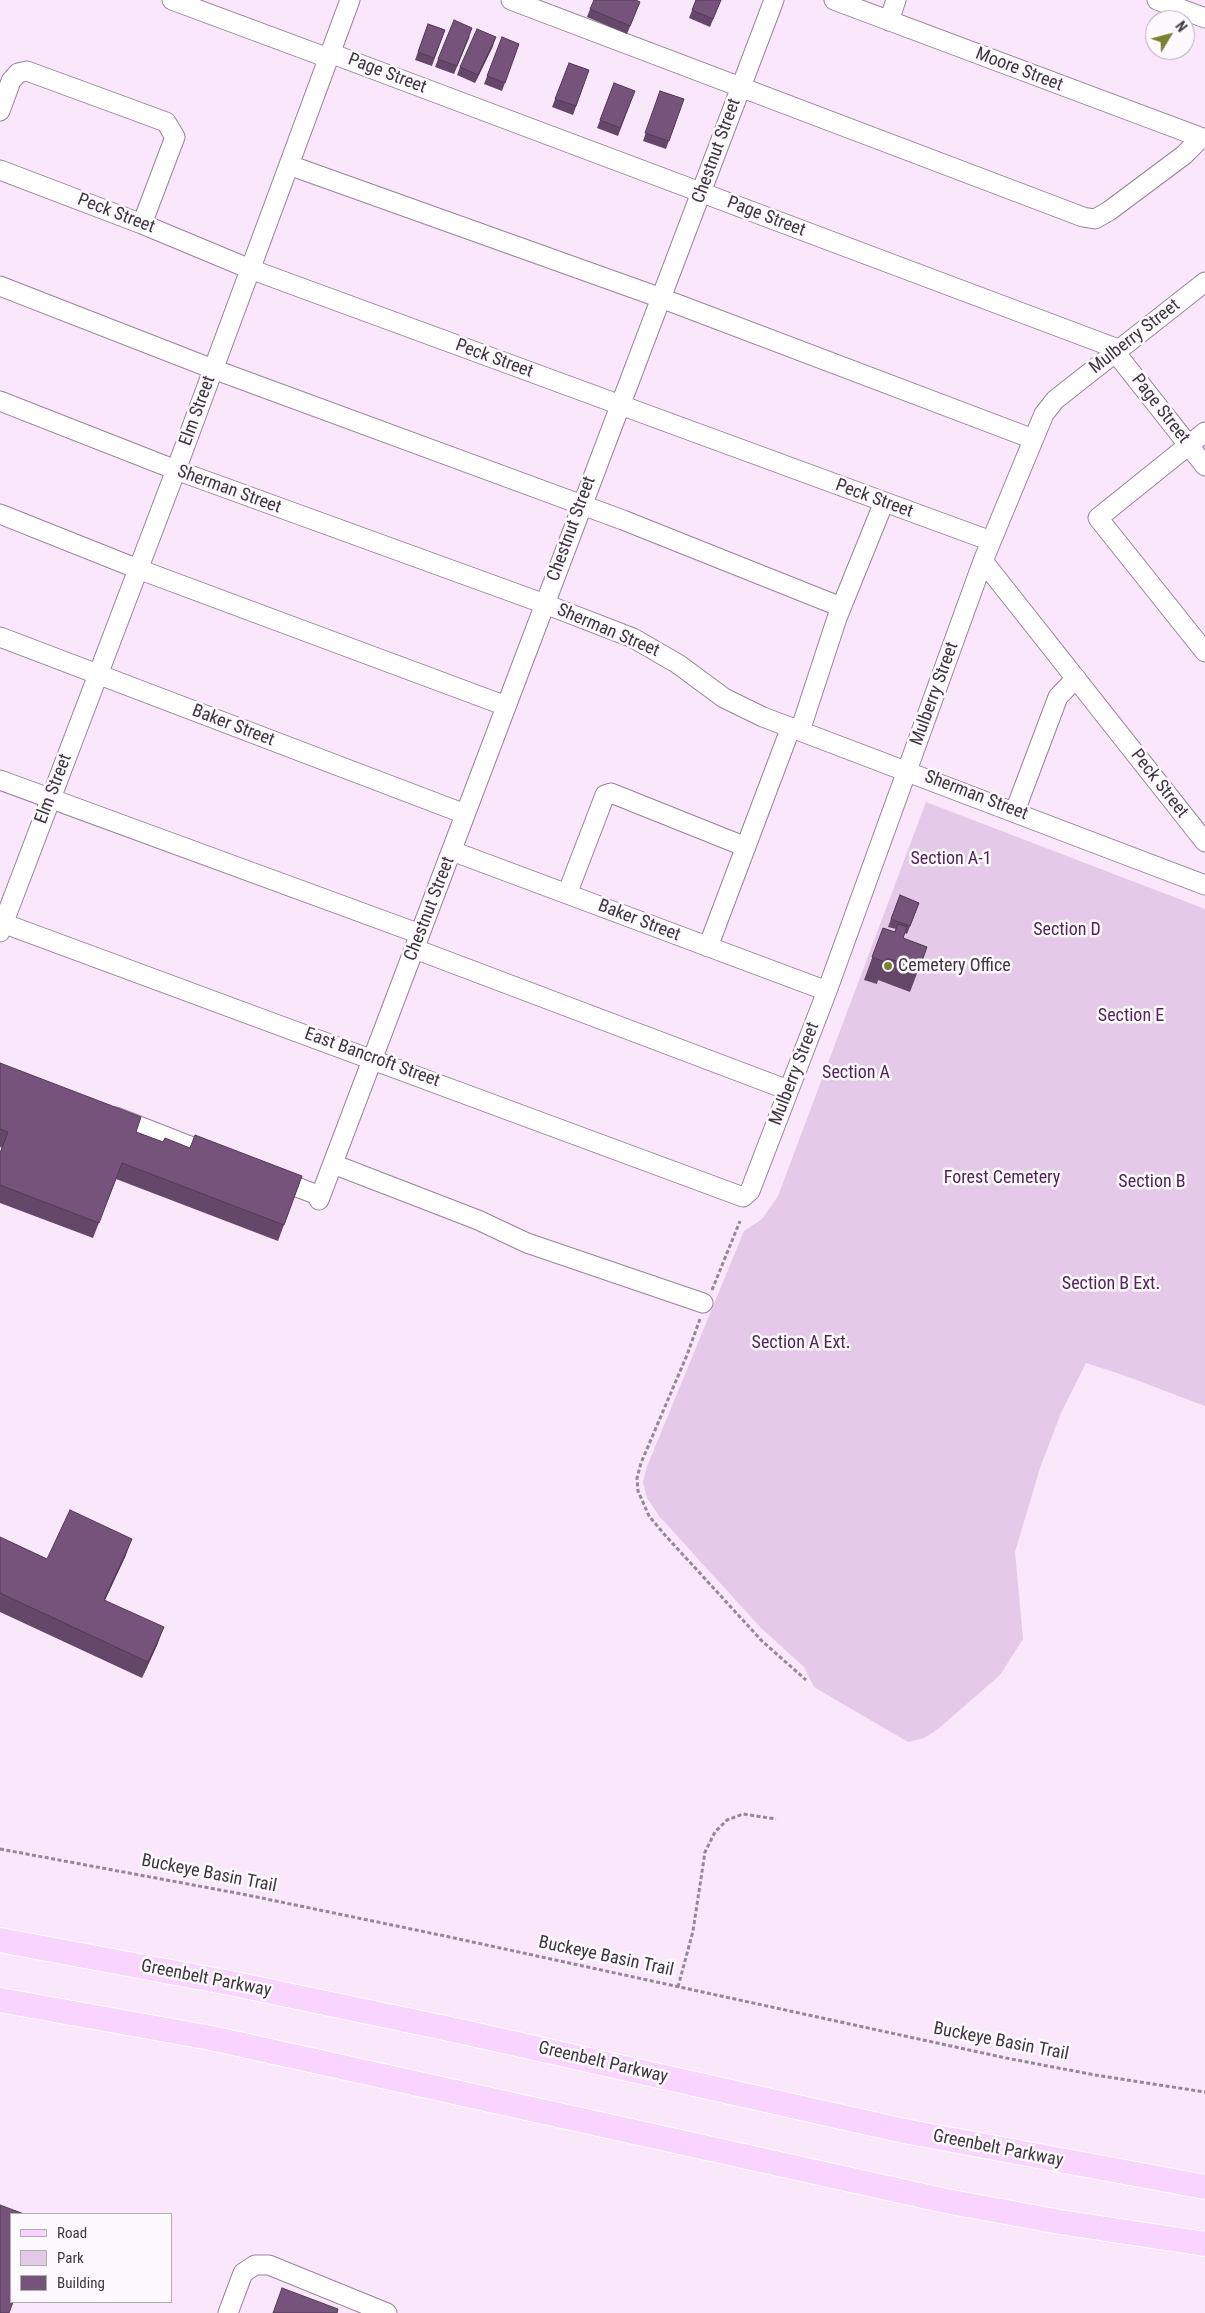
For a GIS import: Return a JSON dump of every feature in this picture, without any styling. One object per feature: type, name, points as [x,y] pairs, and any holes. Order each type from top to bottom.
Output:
[{"type":"main road","name":"Greenbelt Parkway","points":[[0,1940],[235,1984],[459,2031],[904,2131],[1205,2187]]},
{"type":"main road","points":[[0,2000],[211,2038],[946,2201],[1060,2222],[1205,2244]]},
{"type":"street","name":"Page Street","points":[[172,0],[329,55],[702,193],[1117,351],[1205,466]]},
{"type":"street","name":"Elm Street","points":[[1,926],[176,470],[350,0]]},
{"type":"street","points":[[511,0],[1070,214],[1095,219],[1109,211],[1184,155],[1203,138]]},
{"type":"street","name":"Chestnut Street","points":[[257,1172],[320,1198],[418,942],[618,405],[702,193],[774,0]]},
{"type":"street","name":"Moore Street","points":[[834,0],[1203,138]]},
{"type":"street","points":[[889,20],[896,0]]},
{"type":"street","points":[[1157,0],[1205,18]]},
{"type":"street","points":[[0,111],[11,81],[18,73],[27,71],[166,122],[175,137],[142,224]]},
{"type":"street","points":[[289,165],[661,298],[1033,439]]},
{"type":"street","name":"Peck Street","points":[[0,170],[142,224],[250,269],[991,541]]},
{"type":"street","name":"Mulberry Street","points":[[743,1196],[750,1191],[827,991],[983,561],[1044,414],[1055,400],[1205,282]]},
{"type":"street","points":[[0,286],[213,369],[623,520],[841,608]]},
{"type":"street","name":"Sherman Street","points":[[0,401],[176,470],[545,604],[633,638],[678,664],[724,698],[796,729],[1205,884]]},
{"type":"street","points":[[1205,432],[1098,518],[1205,652]]},
{"type":"street","points":[[708,947],[746,847],[796,729],[841,608],[884,502]]},
{"type":"street","points":[[0,514],[138,569],[506,706]]},
{"type":"street","name":"Peck Street","points":[[983,561],[1205,842]]},
{"type":"street","name":"Baker Street","points":[[0,637],[465,814]]},
{"type":"street","points":[[1014,811],[1058,697],[1076,678]]},
{"type":"street","points":[[0,780],[418,942],[788,1090]]},
{"type":"street","points":[[567,894],[605,794],[611,793],[746,847]]},
{"type":"street","name":"Baker Street","points":[[452,850],[827,991]]},
{"type":"street","name":"East Bancroft Street","points":[[1,926],[374,1059],[743,1196]]},
{"type":"street","points":[[103,1112],[230,1161]]},
{"type":"street","points":[[333,1164],[478,1220],[528,1243],[704,1306]]},
{"type":"street","points":[[228,2313],[243,2274],[255,2265],[269,2265],[387,2313]]},
{"type":"path","points":[[740,1221],[704,1306],[687,1355],[641,1463],[637,1478],[638,1491],[649,1516],[664,1534],[762,1641],[806,1680]]},
{"type":"path","points":[[678,1987],[693,1932],[705,1852],[715,1832],[727,1820],[743,1814],[776,1819]]},
{"type":"path","name":"Buckeye Basin Trail","points":[[0,1849],[256,1896],[1006,2058],[1095,2075],[1205,2092]]},
{"type":"green space","name":"Forest Cemetery","points":[[926,802],[1205,909],[1205,1406],[1086,1363],[1061,1413],[1040,1468],[1015,1552],[1023,1639],[1000,1675],[938,1729],[924,1738],[908,1742],[814,1687],[804,1667],[761,1628],[660,1517],[647,1498],[643,1482],[646,1469],[744,1231],[762,1219],[778,1196]]},
{"type":"building","points":[[594,0],[636,0],[640,2],[630,26],[590,9]]},
{"type":"building","points":[[696,0],[721,0],[713,19],[692,10]]},
{"type":"building","points":[[454,20],[472,28],[457,66],[438,59]]},
{"type":"building","points":[[428,24],[445,30],[434,58],[418,52]]},
{"type":"building","points":[[477,29],[496,37],[478,75],[460,67]]},
{"type":"building","points":[[502,37],[519,44],[505,83],[487,76]]},
{"type":"building","points":[[569,63],[589,70],[576,106],[555,99]]},
{"type":"building","points":[[614,83],[635,91],[620,128],[600,120]]},
{"type":"building","points":[[660,91],[684,99],[669,141],[645,133]]},
{"type":"building","points":[[900,895],[919,903],[910,926],[891,919]]},
{"type":"building","points":[[898,924],[907,927],[903,938],[927,947],[919,969],[887,958],[885,962],[872,957],[883,928],[895,932]]},
{"type":"building","points":[[0,1063],[141,1117],[136,1132],[163,1142],[165,1138],[190,1148],[195,1135],[302,1176],[284,1225],[122,1163],[99,1223],[0,1185],[0,1153],[8,1132],[0,1129]]},
{"type":"building","points":[[70,1510],[132,1539],[104,1600],[164,1627],[148,1662],[0,1593],[0,1537],[47,1559]]},
{"type":"building","points":[[0,2205],[21,2213],[10,2213],[10,2303],[13,2303],[9,2313],[0,2313]]},
{"type":"building","points":[[282,2288],[338,2309],[337,2313],[273,2313]]},
{"type":"place","name":"Cemetery Office","points":[[888,966]]},
{"type":"park label","name":"Section A-1","points":[[951,859]]},
{"type":"park label","name":"Section D","points":[[1067,930]]},
{"type":"park label","name":"Section E","points":[[1131,1016]]},
{"type":"park label","name":"Section A","points":[[856,1073]]},
{"type":"park label","name":"Section B","points":[[1152,1182]]},
{"type":"park label","name":"Section B Ext.","points":[[1111,1284]]},
{"type":"park label","name":"Section A Ext.","points":[[801,1343]]}]
